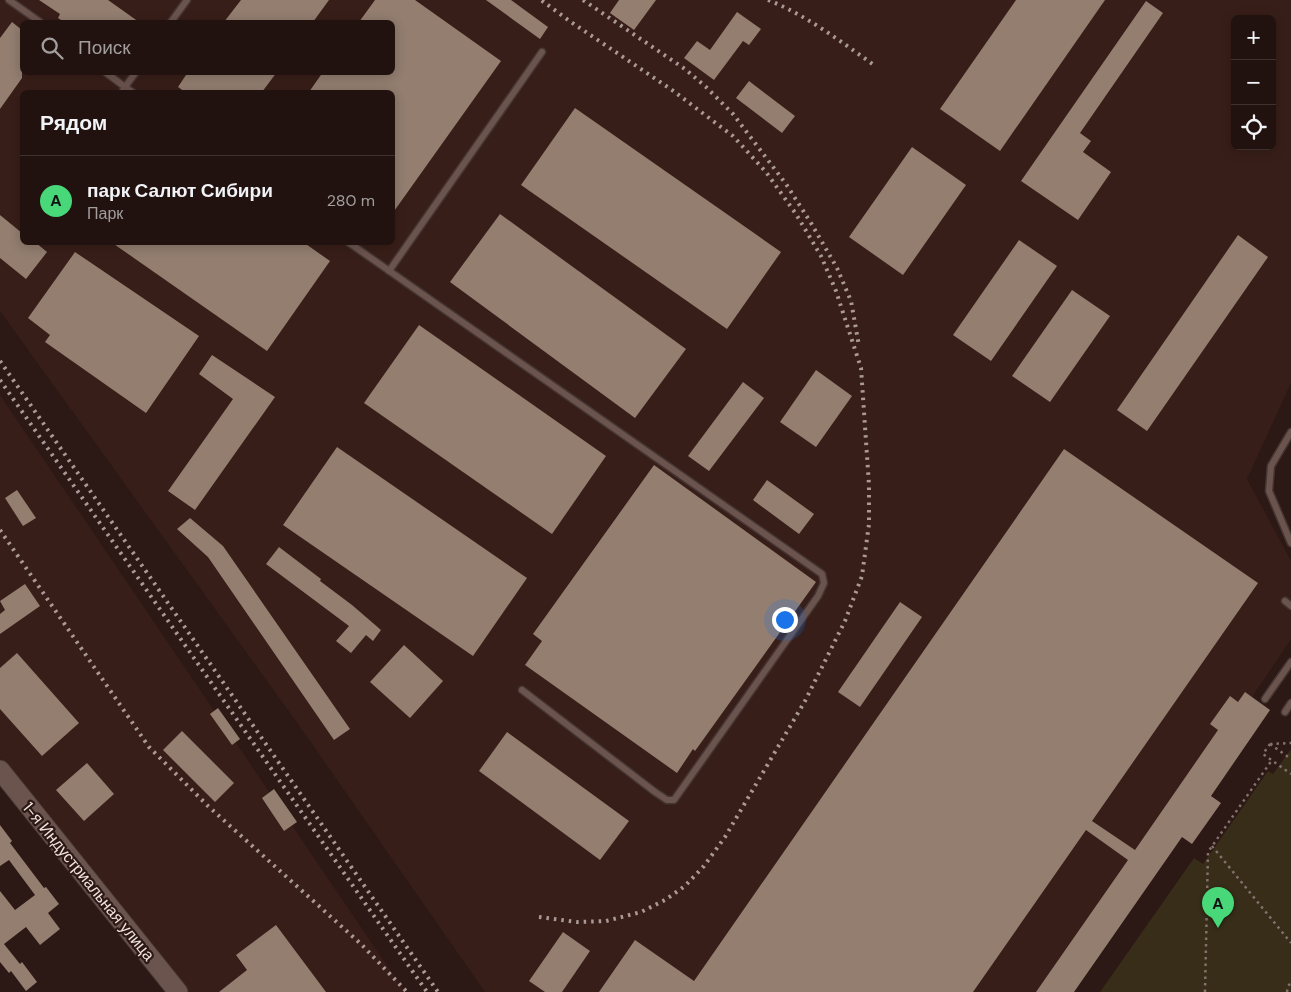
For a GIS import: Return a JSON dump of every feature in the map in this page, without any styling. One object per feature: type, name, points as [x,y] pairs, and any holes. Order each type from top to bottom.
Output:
[{"type":"main road","name":"1-я Индустриальная улица","points":[[0,770],[178,992]]},
{"type":"lane","points":[[9,0],[37,20]]},
{"type":"lane","points":[[172,20],[187,0]]},
{"type":"lane","points":[[389,271],[542,52]]},
{"type":"lane","points":[[109,75],[124,90],[134,75]]},
{"type":"lane","points":[[352,245],[822,574],[824,583],[818,596],[674,800],[667,800],[655,792],[522,690]]},
{"type":"lane","points":[[1291,432],[1270,466],[1269,491],[1291,543]]},
{"type":"lane","points":[[1285,601],[1291,606]]},
{"type":"lane","points":[[1265,699],[1291,662]]},
{"type":"lane","points":[[1285,712],[1291,702]]},
{"type":"path","points":[[1270,744],[1291,743]]},
{"type":"path","points":[[1270,744],[1291,758]]},
{"type":"path","points":[[1270,744],[1263,754],[1291,774]]},
{"type":"path","points":[[1205,992],[1208,852],[1272,760]]},
{"type":"path","points":[[1212,846],[1291,943]]},
{"type":"path","points":[[1287,992],[1288,986],[1291,983]]},
{"type":"shaded area","points":[[0,0],[1291,0],[1291,383],[1247,479],[1291,561],[1291,639],[1252,697],[1270,710],[1211,796],[1221,803],[1192,844],[1182,837],[1074,992],[485,992],[298,724],[0,311]]},
{"type":"shaded area","points":[[0,395],[405,992],[184,992],[0,757]]},
{"type":"shaded area","points":[[1291,749],[1291,992],[1100,992],[1194,858],[1203,864],[1268,771],[1273,774]]},
{"type":"building","points":[[39,0],[108,0],[136,20],[61,20],[58,18],[60,14]]},
{"type":"building","points":[[241,0],[329,0],[314,20],[226,20]]},
{"type":"building","points":[[375,0],[415,0],[501,61],[395,210],[395,90],[310,90],[321,75],[395,75],[395,20],[360,20]]},
{"type":"building","points":[[486,0],[511,0],[548,27],[540,39]]},
{"type":"building","points":[[619,0],[656,0],[634,30],[610,13]]},
{"type":"building","points":[[1016,0],[1105,0],[1000,151],[940,109]]},
{"type":"building","points":[[1146,1],[1163,13],[1080,133],[1091,141],[1083,152],[1111,172],[1078,220],[1021,181]]},
{"type":"building","points":[[737,12],[761,29],[749,45],[743,41],[714,80],[684,58],[697,41],[710,50]]},
{"type":"building","points":[[12,22],[20,28],[20,75],[22,75],[22,78],[0,109],[0,38]]},
{"type":"building","points":[[186,75],[275,75],[264,90],[182,90],[178,87]]},
{"type":"building","points":[[749,81],[795,116],[782,133],[736,98]]},
{"type":"building","points":[[575,108],[781,252],[727,329],[521,185]]},
{"type":"building","points":[[912,147],[966,185],[903,275],[849,237]]},
{"type":"building","points":[[500,214],[686,349],[635,418],[450,282]]},
{"type":"building","points":[[0,215],[20,231],[20,245],[39,245],[47,252],[26,279],[0,258]]},
{"type":"building","points":[[1238,235],[1268,257],[1147,431],[1117,410]]},
{"type":"building","points":[[1019,240],[1057,266],[991,361],[953,335]]},
{"type":"building","points":[[115,245],[307,245],[330,261],[267,351]]},
{"type":"building","points":[[75,252],[199,336],[146,413],[45,342],[50,335],[28,318]]},
{"type":"building","points":[[1072,290],[1110,316],[1050,402],[1012,376]]},
{"type":"building","points":[[419,325],[606,456],[552,534],[364,403]]},
{"type":"building","points":[[212,355],[275,397],[195,510],[168,491],[233,399],[199,374]]},
{"type":"building","points":[[816,370],[852,396],[816,447],[780,422]]},
{"type":"building","points":[[743,382],[764,398],[709,471],[688,456]]},
{"type":"building","points":[[337,447],[527,578],[473,656],[283,525]]},
{"type":"building","points":[[1064,449],[1258,583],[1092,821],[1135,850],[1218,730],[1210,724],[1230,696],[1238,702],[1245,692],[1270,710],[1211,796],[1221,803],[1192,844],[1182,837],[1074,992],[1036,992],[1128,860],[1086,830],[973,992],[599,992],[635,940],[694,981]]},
{"type":"building","points":[[654,465],[816,582],[695,751],[693,749],[677,773],[525,665],[542,641],[533,634]]},
{"type":"building","points":[[767,480],[814,514],[799,534],[753,500]]},
{"type":"building","points":[[17,490],[36,518],[23,526],[5,498]]},
{"type":"building","points":[[190,518],[223,546],[350,729],[334,740],[208,557],[177,529]]},
{"type":"building","points":[[279,547],[321,579],[320,581],[381,630],[373,641],[366,635],[351,653],[336,641],[349,626],[266,564]]},
{"type":"building","points":[[25,584],[40,606],[0,634],[0,614],[5,610],[0,601]]},
{"type":"building","points":[[900,602],[922,617],[860,707],[838,692]]},
{"type":"building","points":[[404,645],[443,681],[410,718],[370,682]]},
{"type":"building","points":[[17,653],[79,723],[42,756],[0,709],[0,668]]},
{"type":"building","points":[[218,708],[240,739],[232,745],[210,714]]},
{"type":"building","points":[[182,731],[234,783],[215,802],[163,750]]},
{"type":"building","points":[[507,732],[629,821],[600,860],[479,771]]},
{"type":"building","points":[[87,763],[114,794],[84,821],[56,790]]},
{"type":"building","points":[[274,789],[297,822],[284,831],[262,798]]},
{"type":"building","points":[[0,825],[12,841],[10,843],[44,888],[46,887],[59,904],[48,913],[60,929],[40,945],[26,927],[4,944],[20,964],[22,962],[37,982],[26,991],[11,971],[9,973],[0,962],[0,891],[15,910],[35,895],[9,860],[0,866]]},
{"type":"building","points":[[276,925],[326,992],[219,992],[247,970],[236,955]]},
{"type":"building","points":[[563,932],[590,951],[562,992],[545,992],[529,981]]},
{"type":"railway","points":[[539,917],[577,922],[606,921],[641,912],[665,900],[685,886],[704,866],[725,837],[805,701],[845,621],[862,576],[869,524],[869,485],[861,368],[836,291],[821,256],[796,214],[766,172],[733,136],[672,90],[541,0]]},
{"type":"railway","points":[[583,0],[685,69],[733,114],[786,184],[837,268],[851,301],[859,346]]},
{"type":"railway","points":[[768,0],[796,13],[874,65]]},
{"type":"railway","points":[[0,361],[438,992]]},
{"type":"railway","points":[[0,380],[427,992]]},
{"type":"railway","points":[[0,530],[149,747],[208,806],[361,944],[407,992]]},
{"type":"place","name":"парк Салют Сибири","points":[[1218,928]]}]
